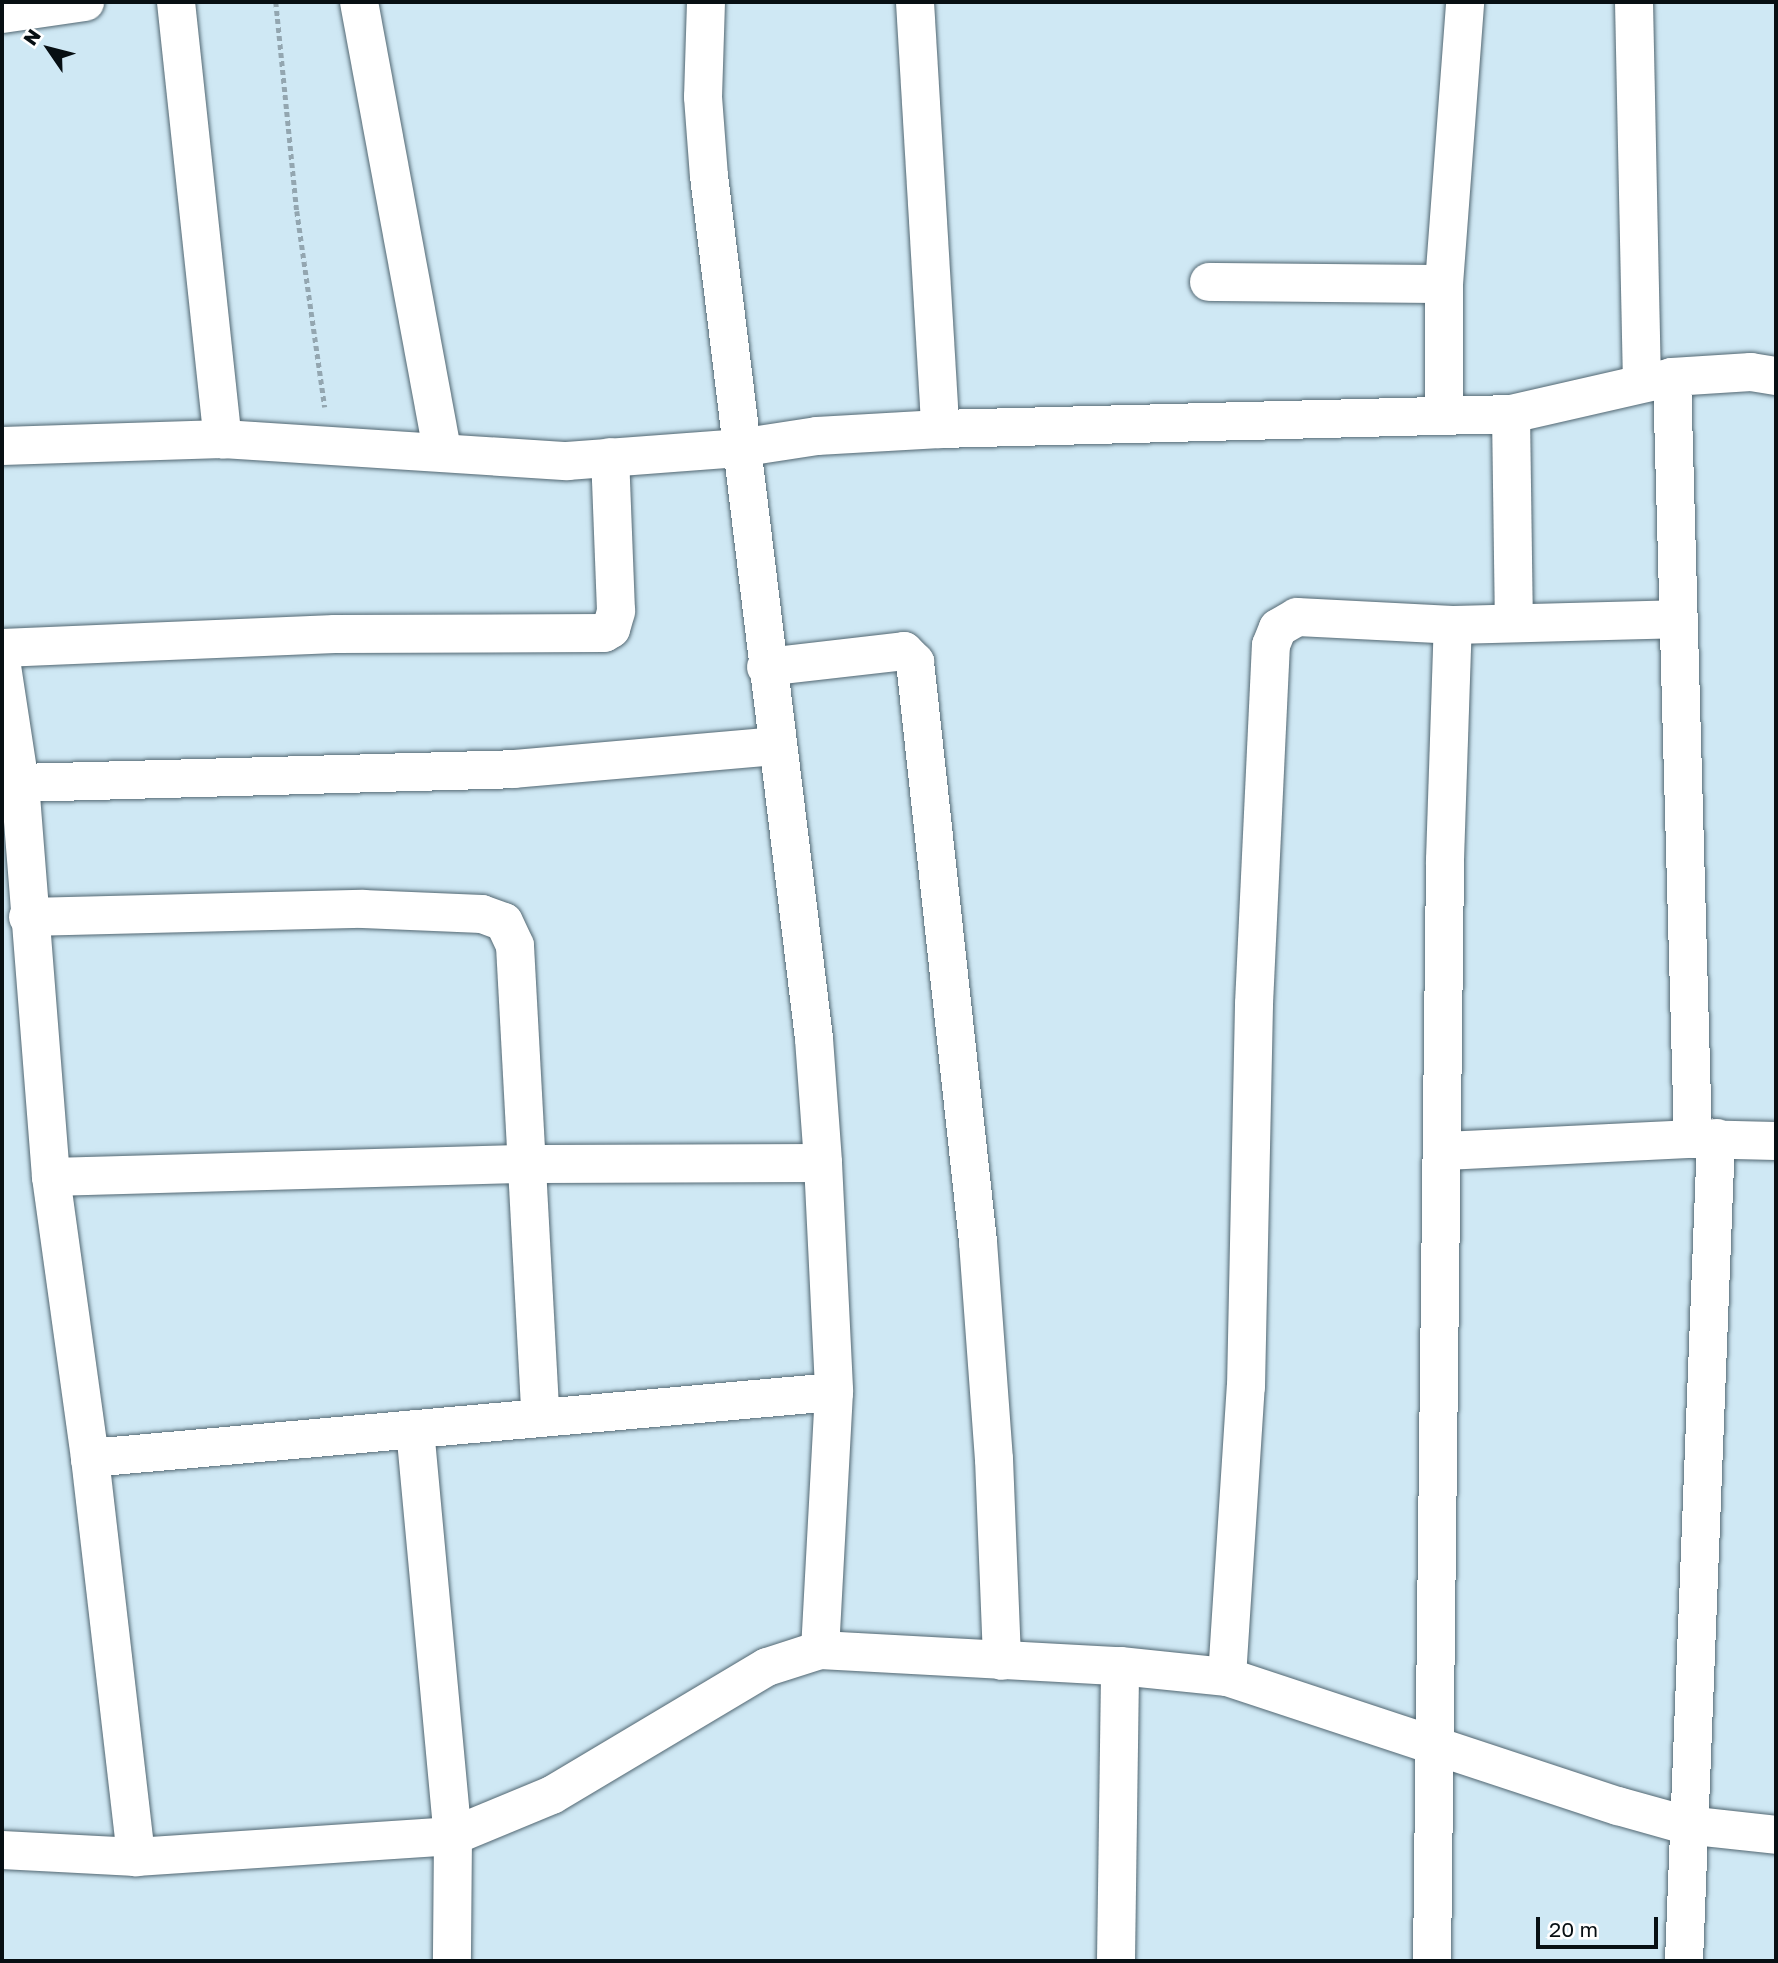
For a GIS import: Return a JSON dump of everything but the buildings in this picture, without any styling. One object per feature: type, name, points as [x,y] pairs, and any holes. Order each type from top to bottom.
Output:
[{"type":"street","points":[[2,14],[85,2]]},
{"type":"street","points":[[176,2],[223,439]]},
{"type":"street","points":[[359,2],[442,452]]},
{"type":"street","points":[[706,2],[703,97],[709,176],[739,448],[814,1039],[823,1163],[834,1392],[820,1650]]},
{"type":"street","points":[[915,2],[940,429]]},
{"type":"street","points":[[1444,414],[1444,284],[1465,2]]},
{"type":"street","points":[[1634,2],[1657,380],[1676,619],[1705,1139],[1684,1961]]},
{"type":"street","points":[[1209,282],[1444,284]]},
{"type":"street","points":[[2,446],[223,439],[567,461],[739,448],[817,436],[940,429],[1511,414],[1657,380],[1751,372],[1776,376]]},
{"type":"street","points":[[1511,414],[1514,621]]},
{"type":"street","points":[[2,648],[335,634],[604,633],[611,629],[616,611],[610,457]]},
{"type":"street","points":[[1227,1677],[1246,1387],[1254,1004],[1271,645],[1278,628],[1297,617],[1453,625],[1514,621],[1676,619]]},
{"type":"street","points":[[1432,1961],[1445,1152],[1445,860],[1453,625]]},
{"type":"street","points":[[766,667],[904,651],[915,663],[978,1242],[994,1459],[1002,1661]]},
{"type":"street","points":[[2,666],[20,783],[28,917],[51,1177],[90,1458],[136,1857]]},
{"type":"street","points":[[20,783],[514,769],[776,746]]},
{"type":"street","points":[[28,917],[362,909],[493,916],[512,932],[528,1164],[540,1415]]},
{"type":"street","points":[[1445,1152],[1705,1139],[1776,1141]]},
{"type":"street","points":[[51,1177],[528,1164],[823,1163]]},
{"type":"street","points":[[90,1458],[540,1415],[834,1392]]},
{"type":"street","points":[[415,1429],[453,1836],[452,1961]]},
{"type":"street","points":[[2,1850],[136,1857],[453,1836],[552,1795],[767,1667],[820,1650],[1120,1666],[1227,1677],[1437,1749],[1686,1825],[1776,1835]]},
{"type":"street","points":[[1116,1961],[1120,1666]]},
{"type":"path","points":[[276,2],[297,211],[331,447]]}]
